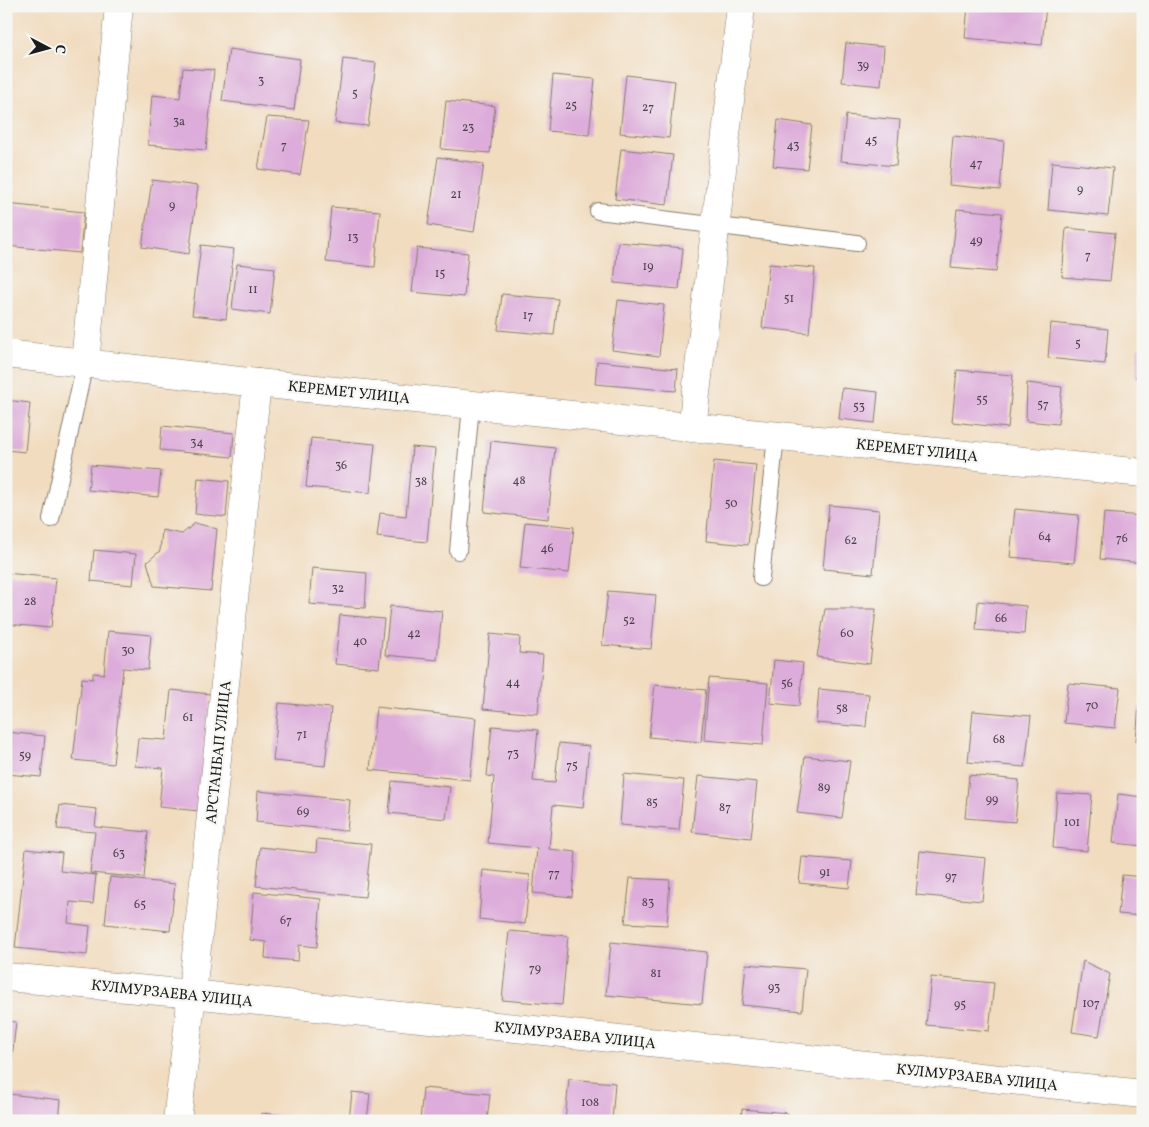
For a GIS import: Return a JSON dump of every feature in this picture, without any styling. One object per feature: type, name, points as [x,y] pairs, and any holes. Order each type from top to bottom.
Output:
[{"type":"street","points":[[84,363],[119,6]]},
{"type":"street","points":[[692,428],[741,6]]},
{"type":"street","name":"КЕРЕМЕТ УЛИЦА","points":[[6,354],[257,383],[1143,473]]},
{"type":"street","name":"АРСТАНБАП УЛИЦА","points":[[177,1121],[257,383]]},
{"type":"street","name":"КУЛМУРЗАЕВА УЛИЦА","points":[[6,976],[1143,1094]]},
{"type":"lane","points":[[598,211],[857,243]]},
{"type":"lane","points":[[51,519],[84,363]]},
{"type":"lane","points":[[458,551],[471,405]]},
{"type":"lane","points":[[761,578],[776,436]]},
{"type":"building","points":[[600,6],[631,6],[631,12]]},
{"type":"building","points":[[968,6],[1046,6],[1042,45],[965,38]]},
{"type":"building","points":[[846,43],[884,47],[881,86],[842,82]]},
{"type":"building","points":[[229,49],[300,59],[294,110],[222,101]]},
{"type":"building","points":[[343,59],[376,63],[368,126],[335,123]]},
{"type":"building","points":[[183,68],[214,70],[206,150],[148,145],[152,95],[180,98]]},
{"type":"building","points":[[553,75],[595,79],[589,135],[548,131]]},
{"type":"building","points":[[626,75],[675,81],[669,138],[620,133]]},
{"type":"building","points":[[446,101],[495,106],[490,153],[441,149]]},
{"type":"building","points":[[846,115],[900,120],[896,166],[841,161]]},
{"type":"building","points":[[267,117],[309,120],[300,175],[258,169]]},
{"type":"building","points":[[778,120],[812,125],[807,169],[773,166]]},
{"type":"building","points":[[953,136],[1004,141],[1000,190],[949,185]]},
{"type":"building","points":[[621,149],[673,155],[667,205],[615,199]]},
{"type":"building","points":[[438,157],[484,164],[474,232],[428,225]]},
{"type":"building","points":[[1052,162],[1113,168],[1108,216],[1048,210]]},
{"type":"building","points":[[152,180],[198,186],[189,254],[142,247]]},
{"type":"building","points":[[6,204],[84,212],[80,253],[6,246]]},
{"type":"building","points":[[331,207],[380,211],[375,267],[326,262]]},
{"type":"building","points":[[957,209],[1002,213],[996,272],[951,268]]},
{"type":"building","points":[[1066,228],[1115,233],[1110,281],[1062,277]]},
{"type":"building","points":[[618,242],[683,248],[679,289],[614,283]]},
{"type":"building","points":[[201,245],[234,249],[226,319],[192,315]]},
{"type":"building","points":[[417,248],[468,253],[464,297],[412,292]]},
{"type":"building","points":[[237,264],[275,268],[270,314],[232,309]]},
{"type":"building","points":[[769,264],[815,268],[809,333],[762,328]]},
{"type":"building","points":[[502,294],[558,299],[554,335],[498,330]]},
{"type":"building","points":[[618,300],[664,305],[659,356],[612,350]]},
{"type":"building","points":[[1051,323],[1108,329],[1105,364],[1048,358]]},
{"type":"building","points":[[1138,348],[1143,348],[1143,379],[1136,378]]},
{"type":"building","points":[[597,361],[678,369],[676,391],[595,384]]},
{"type":"building","points":[[957,370],[1013,375],[1008,428],[952,422]]},
{"type":"building","points":[[1027,383],[1062,387],[1058,424],[1026,421]]},
{"type":"building","points":[[842,388],[878,392],[875,423],[839,419]]},
{"type":"building","points":[[6,400],[30,403],[25,452],[6,450]]},
{"type":"building","points":[[162,426],[234,433],[232,457],[160,450]]},
{"type":"building","points":[[311,438],[375,444],[370,493],[306,487]]},
{"type":"building","points":[[491,441],[555,448],[548,519],[484,512]]},
{"type":"building","points":[[412,447],[435,449],[427,542],[377,537],[380,513],[406,516]]},
{"type":"building","points":[[714,461],[756,465],[748,545],[706,541]]},
{"type":"building","points":[[91,465],[161,471],[158,497],[88,490]]},
{"type":"building","points":[[198,478],[229,481],[226,517],[195,514]]},
{"type":"building","points":[[829,505],[879,510],[873,574],[823,569]]},
{"type":"building","points":[[1015,509],[1079,515],[1074,563],[1010,557]]},
{"type":"building","points":[[1104,513],[1143,516],[1143,563],[1100,559]]},
{"type":"building","points":[[525,522],[574,527],[569,573],[520,568]]},
{"type":"building","points":[[195,523],[217,529],[211,591],[154,586],[147,562],[160,551],[162,530],[182,534]]},
{"type":"building","points":[[94,550],[136,554],[133,585],[91,581]]},
{"type":"building","points":[[312,568],[367,573],[365,608],[309,604]]},
{"type":"building","points":[[6,573],[56,578],[51,628],[6,624]]},
{"type":"building","points":[[608,591],[656,595],[651,649],[602,645]]},
{"type":"building","points":[[978,601],[1026,606],[1024,634],[976,630]]},
{"type":"building","points":[[390,606],[442,611],[437,660],[385,655]]},
{"type":"building","points":[[825,609],[876,609],[870,664],[817,657]]},
{"type":"building","points":[[340,615],[384,619],[379,668],[335,664]]},
{"type":"building","points":[[108,631],[151,635],[148,670],[123,668],[113,764],[73,760],[82,678],[93,679],[93,673],[104,674]]},
{"type":"building","points":[[490,634],[520,637],[519,653],[543,655],[538,714],[483,709]]},
{"type":"building","points":[[774,660],[803,663],[799,706],[770,703]]},
{"type":"building","points":[[709,678],[768,683],[763,745],[704,740]]},
{"type":"building","points":[[1068,683],[1120,688],[1115,728],[1064,723]]},
{"type":"building","points":[[655,685],[706,690],[701,742],[649,737]]},
{"type":"building","points":[[819,689],[869,694],[866,727],[816,723]]},
{"type":"building","points":[[171,690],[211,694],[199,811],[159,807],[163,768],[135,766],[138,738],[166,740]]},
{"type":"building","points":[[279,703],[331,708],[325,766],[273,761]]},
{"type":"building","points":[[1139,706],[1143,707],[1143,741],[1136,741]]},
{"type":"building","points":[[376,707],[476,718],[470,780],[370,770]]},
{"type":"building","points":[[973,711],[1031,716],[1025,767],[968,762]]},
{"type":"building","points":[[492,726],[538,730],[533,781],[555,783],[559,743],[589,746],[583,808],[553,805],[549,849],[576,852],[572,897],[533,893],[537,848],[488,843],[494,777],[487,776]]},
{"type":"building","points":[[6,732],[45,736],[41,777],[6,774]]},
{"type":"building","points":[[805,756],[850,761],[842,818],[797,813]]},
{"type":"building","points":[[624,774],[684,780],[679,830],[620,825]]},
{"type":"building","points":[[969,775],[1019,780],[1015,822],[965,818]]},
{"type":"building","points":[[698,776],[757,782],[751,838],[692,832]]},
{"type":"building","points":[[392,781],[450,787],[446,819],[389,813]]},
{"type":"building","points":[[258,791],[350,800],[347,831],[256,822]]},
{"type":"building","points":[[1057,793],[1092,795],[1087,851],[1053,848]]},
{"type":"building","points":[[1118,794],[1143,797],[1143,846],[1113,843]]},
{"type":"building","points":[[60,805],[97,809],[95,827],[148,832],[144,878],[90,873],[95,832],[57,829]]},
{"type":"building","points":[[317,839],[371,844],[365,897],[256,886],[260,847],[316,853]]},
{"type":"building","points":[[26,849],[62,853],[60,871],[96,875],[93,904],[70,902],[68,923],[90,926],[87,955],[15,948]]},
{"type":"building","points":[[920,851],[986,858],[982,901],[916,895]]},
{"type":"building","points":[[802,857],[852,861],[849,888],[799,883]]},
{"type":"building","points":[[483,870],[530,875],[525,924],[479,919]]},
{"type":"building","points":[[1122,875],[1143,877],[1143,916],[1118,914]]},
{"type":"building","points":[[110,877],[175,884],[170,931],[105,924]]},
{"type":"building","points":[[630,878],[670,880],[667,925],[625,923]]},
{"type":"building","points":[[254,892],[321,899],[317,947],[299,945],[298,961],[265,958],[266,942],[250,940]]},
{"type":"building","points":[[509,931],[568,936],[562,1005],[502,1000]]},
{"type":"building","points":[[611,942],[707,952],[702,1004],[606,995]]},
{"type":"building","points":[[1083,961],[1110,974],[1099,1036],[1072,1032]]},
{"type":"building","points":[[746,964],[806,969],[802,1011],[742,1005]]},
{"type":"building","points":[[931,977],[994,983],[989,1031],[926,1025]]},
{"type":"building","points":[[6,1021],[16,1022],[11,1067],[6,1066]]},
{"type":"building","points":[[569,1079],[615,1083],[612,1121],[565,1121]]},
{"type":"building","points":[[423,1088],[490,1094],[487,1121],[420,1121]]},
{"type":"building","points":[[352,1092],[370,1094],[367,1121],[349,1121]]},
{"type":"building","points":[[9,1094],[61,1100],[59,1121],[6,1121]]},
{"type":"building","points":[[742,1109],[788,1113],[787,1121],[741,1121]]},
{"type":"building","points":[[261,1113],[316,1119],[316,1121],[260,1121]]}]
